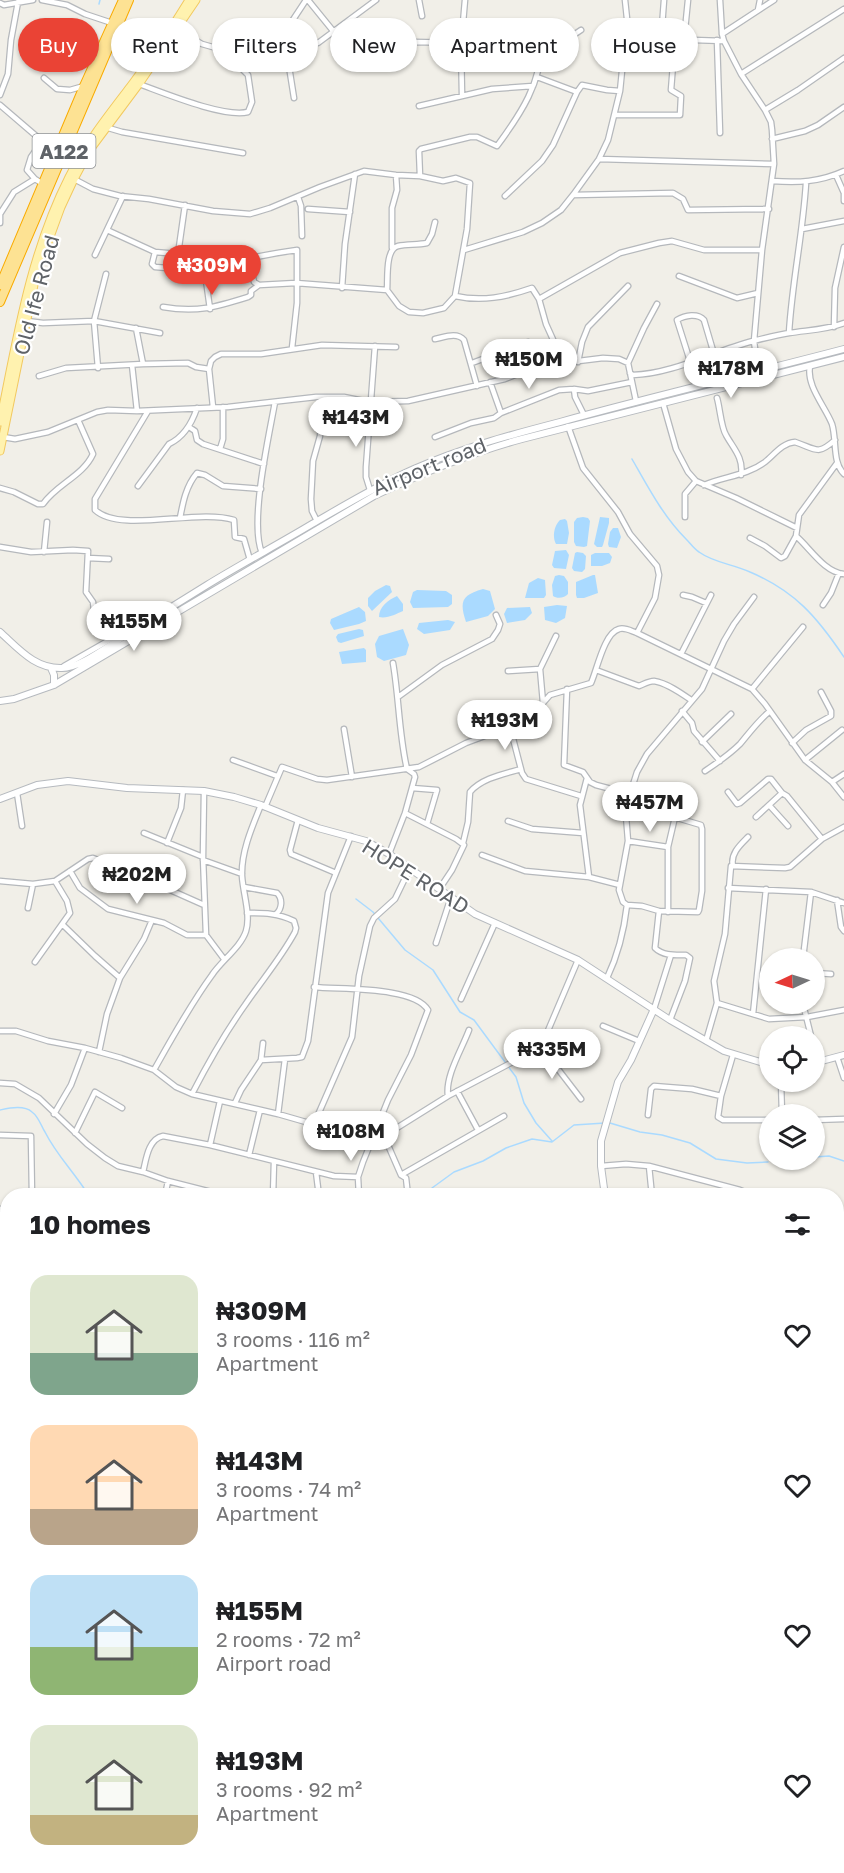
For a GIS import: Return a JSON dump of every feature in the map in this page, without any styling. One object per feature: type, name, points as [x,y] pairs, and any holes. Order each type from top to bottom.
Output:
[{"type":"highway","name":"A122","points":[[115,18],[123,0]]},
{"type":"highway","name":"A122","points":[[0,302],[129,0]]},
{"type":"highway","name":"A122","points":[[0,285],[39,182],[58,150],[111,26]]},
{"type":"main road","name":"Old Ife Road","points":[[178,18],[189,0]]},
{"type":"main road","name":"Old Ife Road","points":[[185,18],[196,0]]},
{"type":"main road","name":"Old Ife Road","points":[[0,451],[31,274],[43,238],[69,177],[100,125],[143,72]]},
{"type":"main road","name":"Old Ife Road","points":[[0,422],[4,385],[13,373],[36,275],[74,178],[105,127],[145,72]]},
{"type":"main road","name":"Airport road","points":[[51,668],[71,666],[96,654],[374,496],[454,460],[584,415],[844,349]]},
{"type":"main road","name":"Airport road","points":[[54,685],[207,585],[370,490],[415,468],[462,450],[701,394],[844,357]]},
{"type":"main road","points":[[699,387],[701,394]]},
{"type":"main road","points":[[0,632],[32,661],[51,668],[54,685],[14,699],[0,701]]},
{"type":"main road","name":"HOPE ROAD","points":[[0,799],[48,782],[68,781],[127,788],[204,791],[234,797],[366,841],[440,888],[475,914],[578,960],[706,1041],[733,1055],[759,1062]]},
{"type":"main road","points":[[604,1188],[601,1141],[612,1099],[654,1009]]},
{"type":"main road","points":[[825,1060],[841,1056]]},
{"type":"street","points":[[4,3],[33,0]]},
{"type":"street","points":[[42,0],[67,5],[111,24]]},
{"type":"street","points":[[295,18],[307,0],[330,26]]},
{"type":"street","points":[[352,18],[376,0]]},
{"type":"street","points":[[419,0],[422,16]]},
{"type":"street","points":[[463,18],[465,0]]},
{"type":"street","points":[[625,0],[627,18]]},
{"type":"street","points":[[663,18],[664,0]]},
{"type":"street","points":[[686,18],[688,0]]},
{"type":"street","points":[[720,0],[724,41],[741,74],[771,122],[774,164],[762,250],[754,341],[758,371]]},
{"type":"street","points":[[758,10],[760,0]]},
{"type":"street","points":[[722,34],[774,0]]},
{"type":"street","points":[[0,96],[8,74],[18,2]]},
{"type":"street","points":[[741,74],[844,9]]},
{"type":"street","points":[[698,40],[724,41]]},
{"type":"street","points":[[717,40],[720,133]]},
{"type":"street","points":[[765,110],[844,58]]},
{"type":"street","points":[[138,84],[212,108],[241,114],[248,112],[252,102],[248,75],[245,72]]},
{"type":"street","points":[[290,72],[294,98]]},
{"type":"street","points":[[462,72],[462,95]]},
{"type":"street","points":[[420,176],[418,151],[421,149],[470,137],[496,146],[528,99],[538,72]]},
{"type":"street","points":[[464,250],[523,232],[561,210],[599,159],[608,140],[620,91],[622,72]]},
{"type":"street","points":[[615,115],[680,115],[681,96],[671,90],[672,72]]},
{"type":"street","points":[[537,77],[577,92]]},
{"type":"street","points":[[44,78],[57,89],[70,90],[84,86]]},
{"type":"street","points":[[506,196],[542,161],[553,145],[582,85],[620,91]]},
{"type":"street","points":[[419,106],[492,89],[533,86]]},
{"type":"street","points":[[0,105],[42,141],[58,150]]},
{"type":"street","points":[[772,139],[811,128],[844,107]]},
{"type":"street","points":[[105,127],[243,153]]},
{"type":"street","points":[[39,182],[27,170],[31,157],[42,141]]},
{"type":"street","points":[[599,159],[774,164]]},
{"type":"street","points":[[74,178],[93,189],[123,196],[213,211],[250,214],[364,171],[420,176],[443,181],[456,178],[470,183],[464,250],[460,261],[455,296],[444,308],[423,313],[409,312],[399,306],[387,290],[388,257],[392,248],[392,208],[397,190],[396,175]]},
{"type":"street","points":[[772,181],[806,183],[844,171]]},
{"type":"street","points":[[342,288],[345,244],[355,174]]},
{"type":"street","points":[[836,174],[844,194],[844,201]]},
{"type":"street","points":[[0,223],[0,214],[14,192],[24,185],[39,182]]},
{"type":"street","points":[[789,333],[806,183]]},
{"type":"street","points":[[573,195],[673,193],[683,199],[688,210],[769,209]]},
{"type":"street","points":[[95,255],[123,196]]},
{"type":"street","points":[[298,197],[301,206],[302,236]]},
{"type":"street","points":[[184,205],[178,254],[180,263],[187,268]]},
{"type":"street","points":[[308,209],[350,212]]},
{"type":"street","points":[[802,229],[844,221]]},
{"type":"street","points":[[392,248],[427,243],[435,222]]},
{"type":"street","points":[[107,230],[155,252],[178,254]]},
{"type":"street","points":[[539,299],[620,253],[659,243],[672,241],[704,250],[762,250]]},
{"type":"street","points":[[834,327],[835,288],[844,246]]},
{"type":"street","points":[[155,252],[152,264],[155,267],[187,268],[297,250],[297,303],[292,348]]},
{"type":"street","points":[[251,259],[254,282],[259,285]]},
{"type":"street","points":[[204,266],[210,309]]},
{"type":"street","points":[[98,368],[94,321],[106,273]]},
{"type":"street","points":[[678,276],[737,298],[758,293]]},
{"type":"street","points":[[164,307],[210,309],[248,297],[251,291],[259,285],[296,283],[387,290]]},
{"type":"street","points":[[578,362],[588,327],[628,286]]},
{"type":"street","points":[[455,296],[468,299],[490,299],[513,295],[532,288],[539,299],[546,324],[564,364]]},
{"type":"street","points":[[636,401],[628,363],[657,304]]},
{"type":"street","points":[[690,361],[677,320],[680,318],[701,316],[714,354]]},
{"type":"street","points":[[27,321],[43,323],[94,321],[160,333]]},
{"type":"street","points":[[630,372],[633,375],[649,374],[754,341],[789,333],[834,327],[844,323]]},
{"type":"street","points":[[136,328],[143,364]]},
{"type":"street","points":[[435,339],[462,337],[472,363],[477,386]]},
{"type":"street","points":[[472,363],[528,342]]},
{"type":"street","points":[[213,407],[211,361],[221,354],[261,354],[322,345],[396,347]]},
{"type":"street","points":[[370,490],[366,477],[366,466],[375,346]]},
{"type":"street","points":[[3,437],[15,439],[48,432],[97,412],[108,410],[148,411],[223,407],[324,397],[344,397],[369,402],[408,401],[477,386],[533,368],[603,358],[619,359],[628,363]]},
{"type":"street","points":[[39,376],[66,368],[143,364],[188,363],[210,369]]},
{"type":"street","points":[[132,365],[137,411]]},
{"type":"street","points":[[810,366],[809,377],[832,426],[836,440],[837,463],[839,470],[844,474]]},
{"type":"street","points":[[490,382],[501,413]]},
{"type":"street","points":[[435,437],[471,423],[494,418],[501,413],[559,390],[588,391],[632,382]]},
{"type":"street","points":[[574,389],[575,397],[584,415]]},
{"type":"street","points":[[317,521],[312,510],[311,499],[313,461],[320,436],[324,397]]},
{"type":"street","points":[[717,398],[726,435],[740,456],[741,475]]},
{"type":"street","points":[[262,553],[259,546],[258,528],[261,489],[275,402]]},
{"type":"street","points":[[663,403],[676,449],[688,472],[696,481],[797,528]]},
{"type":"street","points":[[220,449],[223,439],[223,407]]},
{"type":"street","points":[[138,486],[169,444],[189,427],[197,408]]},
{"type":"street","points":[[148,411],[95,499],[95,510],[109,518],[123,520],[210,515],[234,520],[235,537],[246,542],[250,560]]},
{"type":"street","points":[[0,488],[38,504],[44,504],[48,497],[89,462],[93,454],[78,420]]},
{"type":"street","points":[[568,426],[583,468],[618,512],[630,534],[657,566],[659,575],[655,598],[637,633]]},
{"type":"street","points":[[189,427],[195,431],[197,440],[264,464]]},
{"type":"street","points":[[704,485],[741,475],[766,461],[791,442],[819,450],[825,449],[836,440]]},
{"type":"street","points":[[750,538],[781,558],[785,556],[796,536],[799,514],[837,463]]},
{"type":"street","points":[[180,518],[185,494],[192,478],[197,473],[206,475],[223,486],[261,489]]},
{"type":"street","points":[[685,517],[685,494],[696,481]]},
{"type":"street","points":[[44,552],[47,522]]},
{"type":"street","points":[[796,536],[828,568],[841,574],[823,605]]},
{"type":"street","points":[[0,547],[31,552],[88,551],[86,592],[93,602],[95,619]]},
{"type":"street","points":[[88,558],[109,559]]},
{"type":"street","points":[[61,668],[207,585]]},
{"type":"street","points":[[682,595],[706,603]]},
{"type":"street","points":[[681,654],[711,595]]},
{"type":"street","points":[[607,978],[625,925],[627,905],[620,896],[620,885],[628,841],[626,816],[637,772],[648,754],[702,689],[734,624],[754,597]]},
{"type":"street","points":[[398,697],[442,665],[492,639],[500,624],[496,615]]},
{"type":"street","points":[[752,689],[803,627]]},
{"type":"street","points":[[154,1070],[190,1007],[245,934],[247,913],[242,874],[249,836],[277,776],[284,767],[317,779],[327,780],[419,767],[466,742],[535,716],[550,695],[591,683],[605,644],[617,629],[623,628],[637,633],[752,689],[805,760],[832,782],[844,796]]},
{"type":"street","points":[[543,703],[540,669],[556,636]]},
{"type":"street","points":[[393,663],[407,770]]},
{"type":"street","points":[[508,671],[540,669]]},
{"type":"street","points":[[596,670],[639,686],[651,681],[657,682],[691,700]]},
{"type":"street","points":[[567,689],[563,763],[583,772],[590,782],[601,788],[630,794]]},
{"type":"street","points":[[792,742],[806,730],[831,716],[831,711],[821,692]]},
{"type":"street","points":[[682,711],[692,723],[694,731],[702,742],[720,761]]},
{"type":"street","points":[[705,771],[739,745],[759,720],[770,711]]},
{"type":"street","points":[[702,742],[731,714]]},
{"type":"street","points":[[510,727],[521,769],[526,779],[581,796]]},
{"type":"street","points":[[344,729],[352,777]]},
{"type":"street","points":[[805,760],[842,730]]},
{"type":"street","points":[[233,760],[277,776]]},
{"type":"street","points":[[389,854],[419,767]]},
{"type":"street","points":[[440,888],[464,848],[472,789],[489,779],[521,769]]},
{"type":"street","points":[[407,770],[415,777]]},
{"type":"street","points":[[832,782],[844,774]]},
{"type":"street","points":[[587,778],[580,805],[589,877]]},
{"type":"street","points":[[728,792],[737,804],[770,779],[822,839]]},
{"type":"street","points":[[412,788],[436,790],[428,824]]},
{"type":"street","points":[[167,843],[182,804],[183,790]]},
{"type":"street","points":[[204,791],[203,859],[206,935],[224,959]]},
{"type":"street","points":[[16,793],[22,826]]},
{"type":"street","points":[[756,817],[782,793]]},
{"type":"street","points":[[668,912],[668,847],[679,800]]},
{"type":"street","points":[[769,805],[788,826]]},
{"type":"street","points":[[405,813],[463,843]]},
{"type":"street","points":[[627,905],[668,912],[698,912],[702,891],[703,839],[700,825],[674,817]]},
{"type":"street","points":[[298,820],[291,854],[336,873]]},
{"type":"street","points":[[508,821],[532,828],[583,833]]},
{"type":"street","points":[[706,1041],[717,1003],[714,981],[724,941],[730,868],[734,866],[785,868],[794,864],[822,839],[844,827]]},
{"type":"street","points":[[144,833],[242,874]]},
{"type":"street","points":[[261,1060],[302,1058],[305,1052],[325,928],[328,893],[351,836]]},
{"type":"street","points":[[734,866],[733,855],[748,837]]},
{"type":"street","points":[[628,841],[668,847]]},
{"type":"street","points":[[482,855],[525,871],[589,877],[620,885]]},
{"type":"street","points":[[0,881],[33,884],[55,881],[93,858],[204,905]]},
{"type":"street","points":[[314,1124],[352,1037],[370,926],[374,918],[395,899],[410,868]]},
{"type":"street","points":[[70,871],[80,888],[103,907],[122,914],[164,923],[186,935],[206,935]]},
{"type":"street","points":[[34,962],[69,916],[70,909],[55,881]]},
{"type":"street","points":[[28,908],[33,884]]},
{"type":"street","points":[[244,888],[277,893],[281,902],[276,914]]},
{"type":"street","points":[[728,888],[811,892],[844,903]]},
{"type":"street","points":[[753,1014],[766,889]]},
{"type":"street","points":[[804,948],[811,892]]},
{"type":"street","points":[[436,942],[451,897]]},
{"type":"street","points":[[837,900],[841,927],[844,931]]},
{"type":"street","points":[[659,911],[655,948],[671,955],[686,955],[690,958],[685,981],[670,1020]]},
{"type":"street","points":[[192,1094],[223,1037],[252,994],[266,978],[295,932],[294,921],[276,914],[247,913]]},
{"type":"street","points":[[99,1052],[107,1014],[120,978],[144,939],[152,920]]},
{"type":"street","points":[[461,999],[495,923]]},
{"type":"street","points":[[63,925],[120,978]]},
{"type":"street","points":[[654,1009],[671,955]]},
{"type":"street","points":[[0,1031],[16,1030],[48,1041],[99,1052],[154,1070],[176,1087],[192,1094],[374,1138],[384,1136],[448,1096],[541,1047],[578,960]]},
{"type":"street","points":[[825,974],[831,974]]},
{"type":"street","points":[[314,987],[391,992],[422,1004],[428,1010],[418,1040],[388,1100],[358,1177],[359,1188]]},
{"type":"street","points":[[717,1003],[769,1019],[807,1017],[844,1010]]},
{"type":"street","points":[[806,1014],[809,1026]]},
{"type":"street","points":[[603,1026],[639,1041]]},
{"type":"street","points":[[448,1096],[449,1079],[469,1030]]},
{"type":"street","points":[[235,1103],[240,1090],[261,1060],[263,1042]]},
{"type":"street","points":[[541,1047],[582,1099]]},
{"type":"street","points":[[54,1114],[71,1085],[85,1048]]},
{"type":"street","points":[[733,1055],[718,1113],[720,1119],[759,1120]]},
{"type":"street","points":[[841,1056],[844,1078]]},
{"type":"street","points":[[278,1114],[285,1059]]},
{"type":"street","points":[[0,1083],[15,1084],[39,1098],[75,1133],[110,1162],[195,1188]]},
{"type":"street","points":[[648,1115],[651,1089],[654,1086],[692,1089],[722,1096]]},
{"type":"street","points":[[457,1091],[478,1130]]},
{"type":"street","points":[[75,1133],[95,1092],[122,1108]]},
{"type":"street","points":[[210,1145],[220,1101]]},
{"type":"street","points":[[249,1155],[260,1110]]},
{"type":"street","points":[[402,1175],[504,1116]]},
{"type":"street","points":[[825,1120],[844,1119]]},
{"type":"street","points":[[0,1135],[31,1136],[32,1188]]},
{"type":"street","points":[[142,1172],[152,1143],[159,1136],[210,1145],[334,1176],[358,1177]]},
{"type":"street","points":[[384,1136],[402,1175],[406,1178],[407,1188]]},
{"type":"street","points":[[273,1188],[274,1161]]},
{"type":"street","points":[[601,1166],[626,1164],[649,1166],[733,1188]]},
{"type":"street","points":[[649,1166],[651,1188]]},
{"type":"street","points":[[316,1172],[318,1188]]},
{"type":"street","points":[[167,1188],[168,1181]]},
{"type":"water","points":[[583,517],[590,521],[587,546],[584,547],[576,546],[574,542],[574,522],[577,518]]},
{"type":"water","points":[[600,517],[609,518],[609,523],[602,547],[597,547],[594,544]]},
{"type":"water","points":[[565,519],[569,533],[567,544],[556,544],[555,528],[560,520]]},
{"type":"water","points":[[613,528],[618,528],[621,537],[617,548],[609,547],[608,544]]},
{"type":"water","points":[[566,550],[569,555],[566,569],[554,568],[552,565],[555,551]]},
{"type":"water","points":[[577,552],[586,556],[585,569],[582,572],[574,571],[572,568]]},
{"type":"water","points":[[609,553],[612,557],[610,563],[591,566],[591,555]]},
{"type":"water","points":[[595,575],[598,593],[577,598],[576,582]]},
{"type":"water","points":[[555,576],[564,576],[568,582],[568,594],[559,598],[553,596],[552,585]]},
{"type":"water","points":[[538,578],[545,580],[546,595],[544,598],[525,598],[529,583]]},
{"type":"water","points":[[386,585],[390,586],[392,592],[372,611],[368,606],[368,598]]},
{"type":"water","points":[[483,589],[490,591],[495,609],[488,616],[466,622],[463,609],[464,600],[470,594]]},
{"type":"water","points":[[417,590],[446,591],[452,595],[452,604],[448,607],[413,608],[410,602],[413,592]]},
{"type":"water","points":[[397,596],[403,604],[403,611],[388,617],[379,617],[385,604]]},
{"type":"water","points":[[567,606],[565,618],[556,623],[545,620],[544,607]]},
{"type":"water","points":[[359,607],[365,612],[366,621],[334,630],[330,623],[331,619]]},
{"type":"water","points":[[530,607],[532,613],[525,620],[507,623],[504,614],[507,608]]},
{"type":"water","points":[[448,620],[455,622],[450,630],[424,634],[417,629],[419,623]]},
{"type":"water","points":[[403,629],[409,645],[406,655],[384,661],[377,657],[375,644],[379,636]]},
{"type":"water","points":[[363,630],[364,636],[338,642],[336,637],[338,634]]},
{"type":"water","points":[[364,648],[366,662],[342,664],[339,652]]},
{"type":"waterway","points":[[99,4],[100,0]]},
{"type":"waterway","points":[[632,459],[663,511],[695,549],[711,559],[744,569],[780,588],[804,607],[844,657]]},
{"type":"waterway","points":[[356,899],[373,912],[405,950],[433,970],[460,1012],[474,1020],[516,1077],[524,1103],[536,1123],[552,1141]]},
{"type":"waterway","points":[[0,1110],[21,1108],[34,1114],[55,1149],[84,1188]]},
{"type":"waterway","points":[[432,1188],[454,1172],[483,1161],[506,1148],[532,1139],[552,1142],[574,1125],[605,1123]]},
{"type":"waterway","points":[[610,1123],[690,1143],[716,1159],[759,1162]]},
{"type":"waterway","points":[[825,1156],[844,1161]]}]
